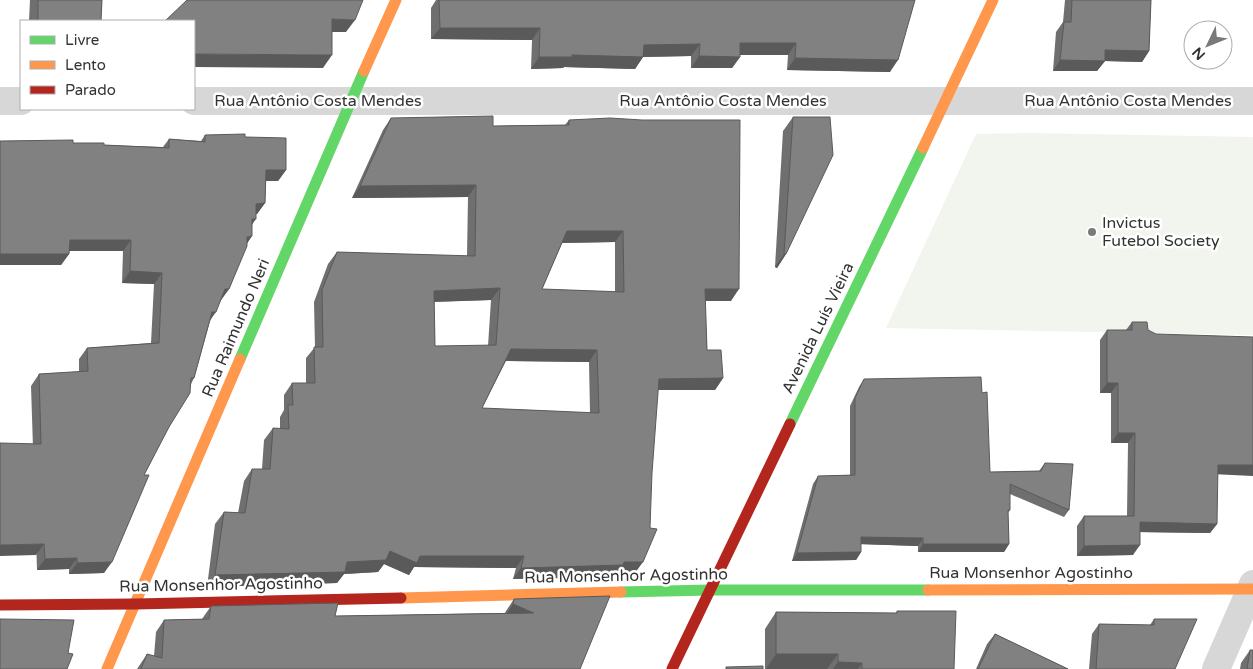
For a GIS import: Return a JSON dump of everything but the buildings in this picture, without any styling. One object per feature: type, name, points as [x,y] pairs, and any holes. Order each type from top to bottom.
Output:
[{"type":"main road","name":"Rua Raimundo Neri","points":[[107,669],[351,100],[396,0]]},
{"type":"main road","name":"Avenida Luís Vieira","points":[[672,669],[993,0]]},
{"type":"main road","name":"Rua Monsenhor Agostinho","points":[[0,605],[136,604],[710,590],[1252,587]]},
{"type":"street","points":[[0,101],[20,101]]},
{"type":"street","name":"Rua Antônio Costa Mendes","points":[[195,101],[1253,101]]},
{"type":"street","points":[[1216,669],[1252,587]]},
{"type":"shaded area","name":"Invictus Futebol Society","points":[[1032,133],[1253,137],[1253,335],[886,328],[976,134]]},
{"type":"traffic: fast","points":[[240,359],[364,71]]},
{"type":"traffic: fast","points":[[790,424],[923,148]]},
{"type":"traffic: fast","points":[[621,592],[928,590]]},
{"type":"traffic: slow","points":[[364,71],[396,0]]},
{"type":"traffic: slow","points":[[923,148],[993,0]]},
{"type":"traffic: slow","points":[[107,669],[240,359]]},
{"type":"traffic: slow","points":[[928,590],[1253,589]]},
{"type":"traffic: slow","points":[[401,598],[621,592]]},
{"type":"traffic: jam","points":[[672,669],[790,424]]},
{"type":"traffic: jam","points":[[0,605],[401,598]]},
{"type":"place","name":"Invictus Futebol Society","points":[[1092,232]]}]
